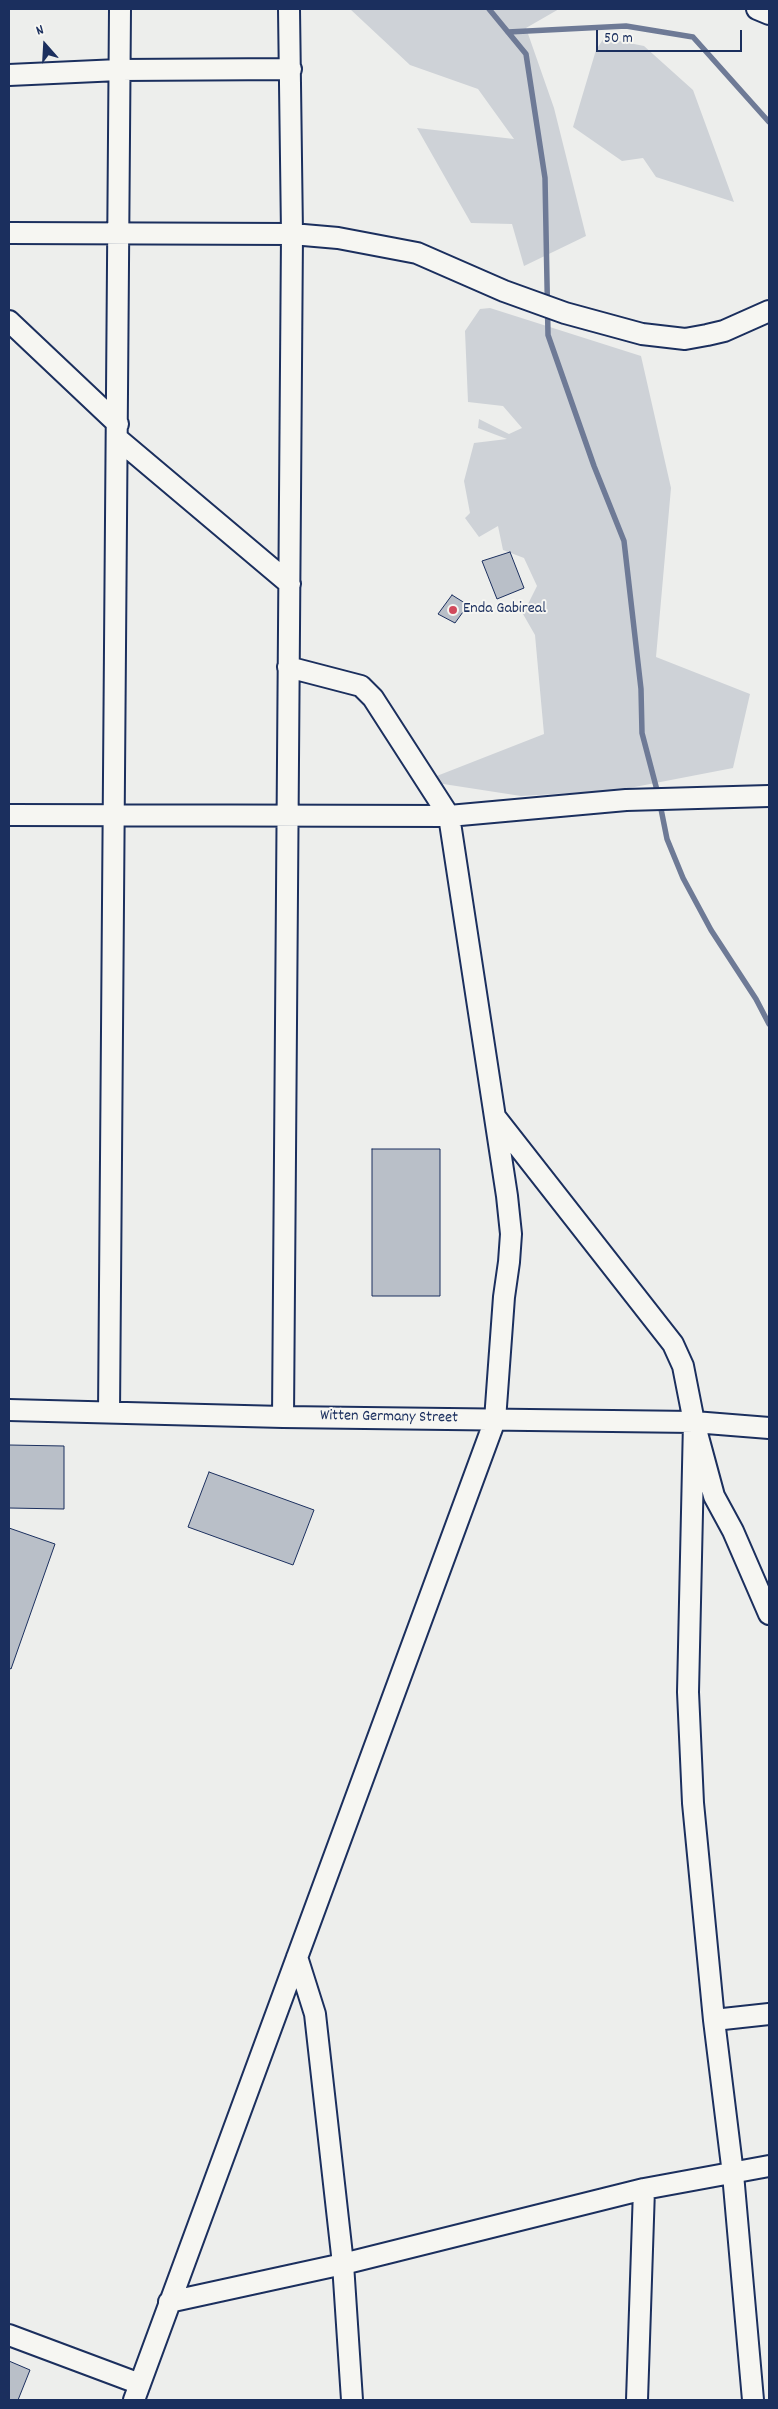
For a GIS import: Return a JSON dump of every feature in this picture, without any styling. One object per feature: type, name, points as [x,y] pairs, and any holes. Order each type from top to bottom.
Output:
[{"type":"street","points":[[109,1412],[120,9]]},
{"type":"street","points":[[283,1417],[292,234],[289,9]]},
{"type":"street","points":[[757,9],[769,14]]},
{"type":"street","points":[[9,75],[119,70],[291,69]]},
{"type":"street","points":[[9,233],[292,234],[338,238],[417,253],[504,291],[565,314],[642,334],[685,339],[724,331],[769,311]]},
{"type":"street","points":[[9,321],[118,431],[290,584]]},
{"type":"street","points":[[9,2335],[137,2392],[495,1420],[511,1234],[507,1196],[448,816],[373,698],[361,686],[288,666]]},
{"type":"street","points":[[9,815],[448,816],[626,800],[769,796]]},
{"type":"street","points":[[494,1116],[673,1344],[683,1366],[694,1422],[714,1496],[733,1531],[769,1614]]},
{"type":"street","name":"Witten Germany Street","points":[[9,1410],[283,1417],[694,1422],[769,1428]]},
{"type":"street","points":[[694,1422],[688,1692],[693,1803],[714,2020],[733,2174],[753,2400]]},
{"type":"street","points":[[297,1957],[315,2014],[343,2264],[352,2400]]},
{"type":"street","points":[[714,2020],[769,2014]]},
{"type":"street","points":[[169,2302],[343,2264],[644,2189],[769,2166]]},
{"type":"street","points":[[637,2400],[644,2189]]},
{"type":"shaded area","points":[[350,9],[559,9],[526,28],[554,108],[586,236],[524,266],[512,224],[471,223],[417,128],[514,139],[478,89],[410,65]]},
{"type":"shaded area","points":[[604,38],[644,46],[693,90],[734,202],[656,177],[643,158],[622,161],[573,127],[596,50]]},
{"type":"shaded area","points":[[490,308],[641,356],[671,488],[656,657],[750,694],[733,768],[619,790],[521,796],[424,781],[544,734],[535,635],[523,614],[537,586],[524,558],[503,550],[498,526],[479,537],[465,518],[470,513],[464,481],[474,443],[507,439],[478,428],[479,419],[509,434],[522,428],[503,406],[468,402],[465,331],[480,309]]},
{"type":"building","points":[[510,552],[524,588],[497,599],[482,561]]},
{"type":"building","name":"Enda Gabireal","points":[[452,595],[468,605],[455,623],[438,614]]},
{"type":"building","points":[[372,1149],[440,1149],[440,1296],[372,1296]]},
{"type":"building","points":[[9,1445],[64,1446],[64,1509],[9,1508]]},
{"type":"building","points":[[209,1472],[314,1510],[293,1565],[188,1527]]},
{"type":"building","points":[[9,1528],[55,1544],[11,1669],[9,1668]]},
{"type":"building","points":[[9,2361],[30,2370],[18,2400],[9,2400]]},
{"type":"waterway","points":[[489,9],[526,54],[545,178],[548,335],[594,466],[624,541],[641,689],[642,733],[658,794]]},
{"type":"waterway","points":[[508,32],[626,26],[693,37],[769,122]]},
{"type":"waterway","points":[[660,804],[667,839],[683,878],[711,930],[756,999],[769,1024]]},
{"type":"place","name":"Enda Gabireal","points":[[453,610]]}]
